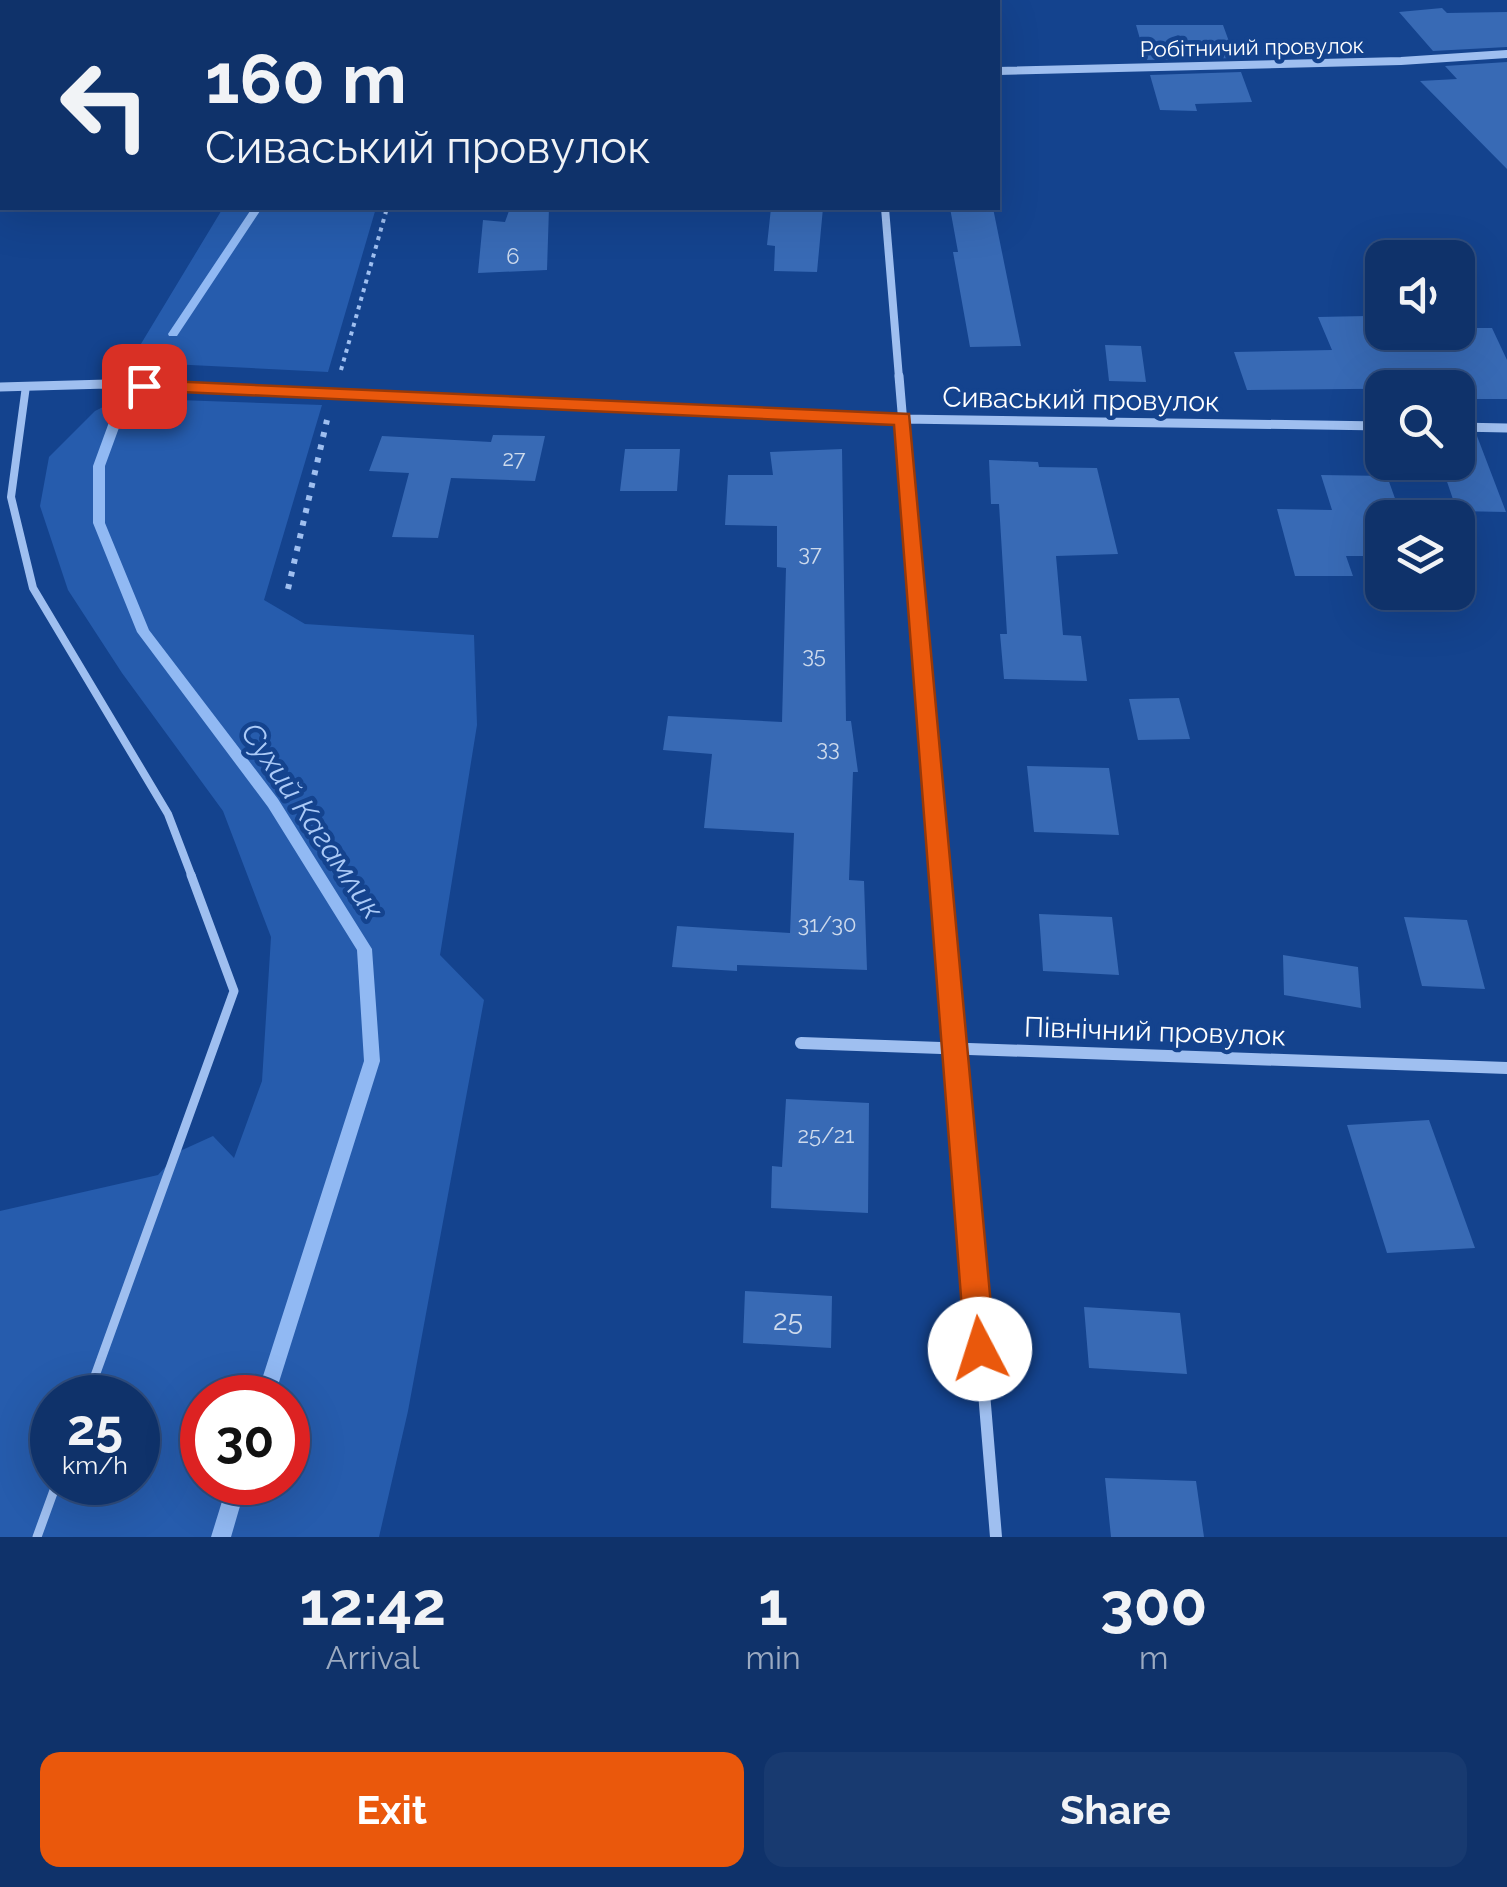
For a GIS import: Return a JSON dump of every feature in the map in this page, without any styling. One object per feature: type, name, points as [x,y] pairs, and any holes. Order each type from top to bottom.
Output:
[{"type":"street","name":"Робітничий провулок","points":[[1000,70],[1401,62],[1507,54]]},
{"type":"street","points":[[886,210],[996,1537]]},
{"type":"street","name":"Сиваський провулок","points":[[0,387],[106,384],[903,419],[1365,426]]},
{"type":"street","points":[[1475,427],[1507,428]]},
{"type":"street","name":"Північний провулок","points":[[801,1043],[1507,1068]]},
{"type":"lane","points":[[26,386],[11,497],[33,588],[168,814],[234,991],[95,1375]]},
{"type":"lane","points":[[37,1537],[49,1505]]},
{"type":"shaded area","points":[[222,210],[375,210],[328,372],[130,362]]},
{"type":"shaded area","points":[[121,398],[322,405],[264,600],[305,624],[474,635],[477,725],[440,955],[484,1000],[408,1411],[379,1537],[0,1537],[0,1211],[158,1175],[180,1151],[213,1136],[234,1158],[262,1081],[271,937],[223,811],[122,673],[68,590],[40,506],[49,457],[95,411]]},
{"type":"building","points":[[1442,8],[1447,13],[1507,12],[1507,47],[1433,51],[1399,12]]},
{"type":"building","points":[[1136,25],[1223,25],[1235,58],[1146,60]]},
{"type":"building","points":[[1507,62],[1507,169],[1420,81],[1457,79],[1445,66]]},
{"type":"building","points":[[1241,72],[1252,102],[1195,104],[1197,111],[1160,110],[1150,75]]},
{"type":"building","points":[[509,210],[549,210],[547,270],[478,273],[483,220],[505,222]]},
{"type":"building","points":[[771,210],[823,210],[817,272],[774,271],[775,246],[767,245]]},
{"type":"building","points":[[950,210],[993,210],[1021,346],[970,347],[953,252],[958,252]]},
{"type":"building","points":[[1365,316],[1365,350],[1475,350],[1475,328],[1492,328],[1507,360],[1507,399],[1475,399],[1475,370],[1365,370],[1365,389],[1247,390],[1234,352],[1332,350],[1318,317]]},
{"type":"building","points":[[1105,345],[1141,346],[1146,382],[1109,381]]},
{"type":"building","points":[[493,435],[545,436],[535,481],[451,478],[438,538],[392,537],[409,473],[369,471],[382,436],[491,442]]},
{"type":"building","points":[[1477,436],[1506,512],[1475,511],[1475,500],[1453,500],[1446,480],[1475,480]]},
{"type":"building","points":[[625,449],[680,449],[677,491],[620,491]]},
{"type":"building","points":[[842,449],[846,721],[851,721],[858,772],[853,772],[849,880],[864,881],[867,970],[672,967],[677,926],[790,933],[794,833],[704,828],[712,754],[663,750],[668,716],[782,722],[786,568],[777,567],[777,526],[725,525],[728,475],[773,475],[770,452]]},
{"type":"building","points":[[989,460],[1038,462],[1039,467],[1097,468],[1118,554],[1056,556],[1063,635],[1081,636],[1087,681],[1004,679],[1000,634],[1007,634],[999,504],[991,504]]},
{"type":"building","points":[[1321,475],[1388,480],[1396,500],[1365,500],[1365,556],[1346,556],[1353,576],[1295,576],[1277,509],[1332,510]]},
{"type":"building","points":[[1179,698],[1190,739],[1138,740],[1129,699]]},
{"type":"building","points":[[1027,766],[1109,768],[1119,835],[1034,832]]},
{"type":"building","points":[[1039,914],[1112,917],[1119,975],[1043,971]]},
{"type":"building","points":[[1404,917],[1467,920],[1485,989],[1422,986]]},
{"type":"building","points":[[1283,955],[1358,967],[1361,1008],[1284,995]]},
{"type":"building","points":[[786,1099],[869,1103],[868,1213],[771,1208],[772,1166],[782,1167]]},
{"type":"building","points":[[1429,1120],[1475,1248],[1387,1253],[1347,1125]]},
{"type":"building","points":[[745,1291],[832,1296],[831,1348],[743,1343]]},
{"type":"building","points":[[1084,1307],[1180,1313],[1187,1374],[1089,1368]]},
{"type":"building","points":[[1105,1478],[1196,1481],[1204,1537],[1111,1537]]},
{"type":"waterway","name":"Сухий Кагамлик","points":[[173,334],[256,210]]},
{"type":"waterway","name":"Сухий Кагамлик","points":[[118,414],[99,466],[99,523],[143,632],[273,803],[364,949],[372,1061],[272,1375]]},
{"type":"waterway","name":"Сухий Кагамлик","points":[[221,1537],[231,1505]]},
{"type":"route","points":[[144,386],[903,419],[980,1349]]}]
